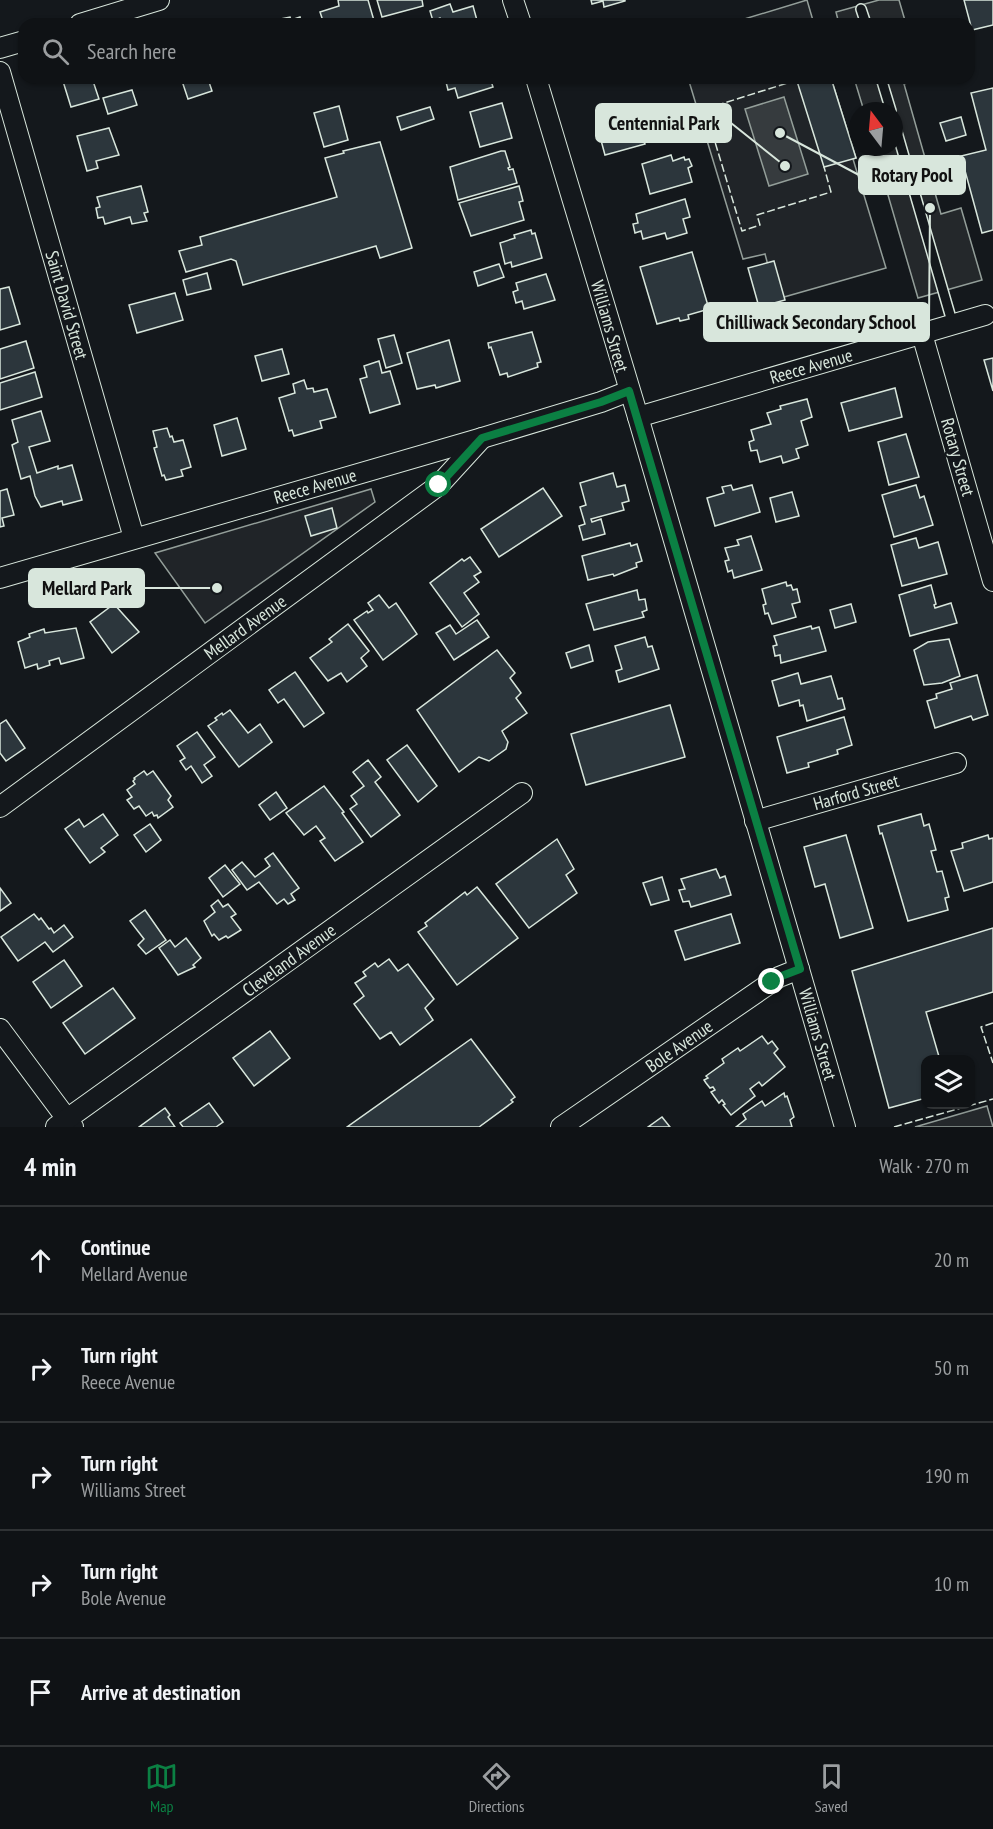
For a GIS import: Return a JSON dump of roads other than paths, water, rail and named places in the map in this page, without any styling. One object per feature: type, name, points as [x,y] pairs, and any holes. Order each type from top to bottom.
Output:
[{"type":"street","points":[[100,18],[159,0]]},
{"type":"street","points":[[513,0],[518,18]]},
{"type":"street","points":[[0,48],[18,43]]},
{"type":"street","name":"Saint David Street","points":[[0,72],[134,538]]},
{"type":"street","name":"Williams Street","points":[[538,84],[638,417],[845,1127]]},
{"type":"street","name":"Reece Avenue","points":[[638,417],[989,314]]},
{"type":"street","name":"Rotary Street","points":[[922,333],[993,581]]},
{"type":"street","name":"Reece Avenue","points":[[0,578],[482,438],[601,402],[629,391]]},
{"type":"street","name":"Mellard Avenue","points":[[0,807],[439,485],[482,438]]},
{"type":"street","name":"Harford Street","points":[[755,820],[956,763]]},
{"type":"street","name":"Cleveland Avenue","points":[[65,1124],[522,793]]},
{"type":"street","name":"Bole Avenue","points":[[561,1127],[779,977],[800,969]]},
{"type":"street","points":[[0,1029],[65,1124]]},
{"type":"lane","points":[[861,9],[864,18]]},
{"type":"lane","points":[[883,84],[888,102]]},
{"type":"lane","points":[[903,153],[953,325]]},
{"type":"place","name":"Rotary Pool","points":[[780,133]]},
{"type":"place","name":"Centennial Park","points":[[785,166]]},
{"type":"place","name":"Chilliwack Secondary School","points":[[930,208]]},
{"type":"place","name":"Mellard Park","points":[[217,588]]}]
